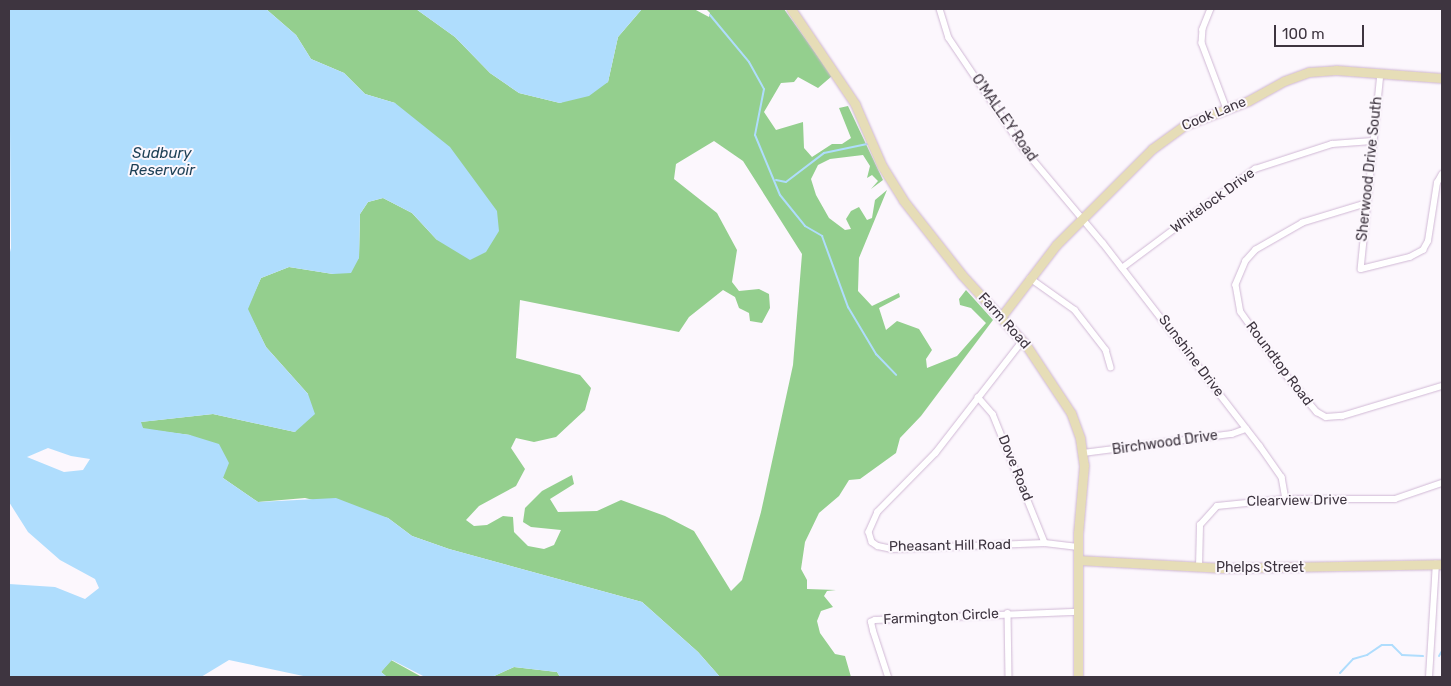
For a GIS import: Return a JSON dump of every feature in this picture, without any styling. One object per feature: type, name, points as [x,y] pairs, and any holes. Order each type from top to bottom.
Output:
[{"type":"street","name":"Farm Road","points":[[791,9],[855,104],[882,166],[903,200],[936,244],[1023,341],[1071,413],[1083,453],[1078,546],[1078,677]]},
{"type":"street","name":"O'MALLEY Road","points":[[940,9],[949,38],[989,99],[1024,149],[1083,218]]},
{"type":"street","points":[[1211,9],[1203,28],[1202,43],[1227,109]]},
{"type":"street","name":"Cook Lane","points":[[1001,317],[1030,278],[1083,218],[1162,140],[1185,125],[1227,109],[1309,72],[1381,73],[1442,78]]},
{"type":"street","name":"Sherwood Drive South","points":[[1381,73],[1365,204],[1359,266],[1361,269],[1376,268],[1423,250],[1428,241],[1437,183],[1442,174]]},
{"type":"street","name":"Whitelock Drive","points":[[1122,268],[1255,169],[1332,144],[1372,141]]},
{"type":"street","name":"Roundtop Road","points":[[1365,204],[1303,223],[1256,250],[1246,261],[1236,285],[1241,312],[1282,370],[1317,412],[1326,417],[1342,416],[1442,386]]},
{"type":"street","name":"Sunshine Drive","points":[[1083,218],[1282,477],[1286,499]]},
{"type":"street","points":[[1030,278],[1076,310],[1106,350],[1111,367]]},
{"type":"street","name":"Pheasant Hill Road","points":[[1023,341],[921,470],[878,512],[868,532],[872,542],[892,549],[1045,543],[1078,546]]},
{"type":"street","name":"Dove Road","points":[[978,397],[993,414],[1045,543]]},
{"type":"street","name":"Birchwood Drive","points":[[1083,453],[1233,434],[1246,429]]},
{"type":"street","name":"Clearview Drive","points":[[1199,567],[1200,525],[1217,506],[1286,499],[1395,499],[1442,484]]},
{"type":"street","name":"Phelps Street","points":[[1078,560],[1199,567],[1439,564]]},
{"type":"street","points":[[1429,677],[1439,564]]},
{"type":"street","name":"Farmington Circle","points":[[888,677],[871,622],[892,618],[1078,612]]},
{"type":"street","name":"Farmington Circle","points":[[1008,613],[1009,677]]},
{"type":"green space","points":[[266,9],[416,9],[455,37],[490,73],[519,93],[560,103],[608,82],[618,37],[642,9],[694,9],[709,17],[710,13],[706,9],[784,9],[832,76],[818,88],[798,77],[794,82],[781,83],[764,112],[776,130],[803,122],[804,148],[812,157],[832,144],[842,144],[851,138],[839,108],[848,106],[883,180],[871,189],[878,181],[872,175],[867,178],[870,166],[863,155],[830,159],[818,165],[811,179],[816,195],[829,218],[845,230],[851,229],[846,219],[851,211],[859,207],[867,220],[872,218],[875,200],[887,190],[859,258],[858,291],[872,306],[899,293],[900,297],[879,308],[886,330],[897,321],[919,329],[932,350],[926,359],[927,368],[957,356],[986,323],[971,308],[960,305],[959,299],[966,290],[993,320],[921,416],[900,438],[896,453],[860,479],[849,480],[839,496],[819,513],[805,542],[801,569],[807,580],[807,589],[836,590],[827,591],[824,596],[833,607],[821,611],[817,621],[820,633],[835,654],[845,656],[851,677],[720,677],[698,652],[642,602],[449,549],[412,536],[388,518],[305,498],[258,502],[223,478],[190,435],[143,429],[140,422],[213,414],[295,432],[308,394],[266,347],[247,309],[261,278],[289,267],[333,274],[359,258],[360,214],[368,202],[383,198],[412,213],[437,240],[395,103],[365,94],[344,73],[311,59],[296,35]],"holes":[[[714,141],[743,161],[802,254],[793,365],[761,512],[742,580],[731,591],[694,531],[665,516],[621,500],[597,511],[558,512],[550,499],[574,484],[572,475],[542,491],[525,508],[523,522],[531,527],[561,530],[554,545],[544,549],[528,546],[514,532],[513,517],[503,516],[487,525],[474,526],[466,520],[479,506],[516,486],[525,469],[511,448],[516,438],[534,442],[556,437],[585,410],[591,388],[580,375],[516,358],[520,300],[679,332],[689,317],[723,290],[735,297],[739,308],[749,313],[750,321],[762,323],[770,308],[769,294],[759,289],[739,291],[732,282],[737,250],[717,213],[674,179],[676,164]]]},
{"type":"green space","points":[[391,660],[425,677],[387,677],[381,672]]},
{"type":"green space","points":[[514,667],[557,672],[560,677],[492,677]]},
{"type":"water","name":"Sudbury Reservoir","points":[[9,9],[266,9],[296,35],[311,59],[344,73],[365,94],[395,103],[450,147],[497,211],[499,231],[486,252],[470,260],[437,240],[412,213],[383,198],[368,202],[360,214],[359,258],[351,273],[333,274],[289,267],[261,278],[248,309],[266,347],[308,394],[315,414],[295,432],[213,414],[141,422],[143,428],[190,435],[219,444],[229,463],[223,478],[258,502],[336,498],[388,518],[412,536],[449,549],[642,602],[698,652],[720,677],[560,677],[557,672],[514,667],[492,677],[425,677],[392,660],[381,672],[387,677],[308,677],[229,660],[201,677],[9,677],[9,584],[55,587],[85,599],[99,588],[95,579],[60,560],[28,532],[9,502],[9,256],[11,248]],"holes":[[[48,448],[71,456],[90,459],[83,470],[64,472],[27,457]]]},
{"type":"water","points":[[416,9],[642,9],[618,37],[608,82],[589,96],[560,103],[519,93],[490,73],[455,37]]},
{"type":"waterway","points":[[710,15],[749,62],[764,89],[755,135],[780,195],[805,226],[822,236],[848,307],[876,354],[896,375]]},
{"type":"waterway","points":[[776,180],[786,182],[824,153],[867,144]]},
{"type":"waterway","points":[[1340,673],[1353,659],[1367,655],[1382,645],[1392,645],[1402,655],[1423,656]]},
{"type":"waterway","points":[[1439,656],[1442,651]]}]
